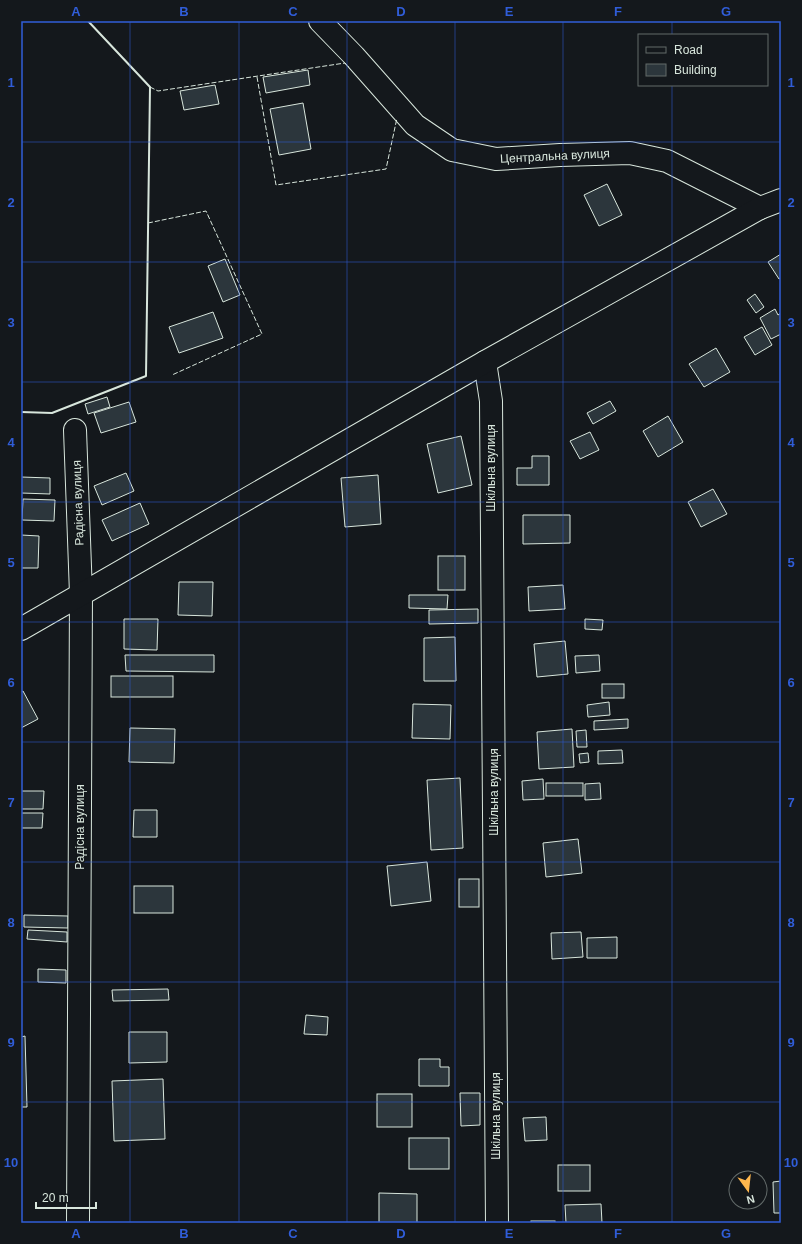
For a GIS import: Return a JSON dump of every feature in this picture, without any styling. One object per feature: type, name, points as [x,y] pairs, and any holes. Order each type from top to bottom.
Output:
[{"type":"street","name":"Центральна вулиця","points":[[320,21],[354,56],[414,125],[452,150],[496,159],[630,153],[668,161],[760,208]]},
{"type":"street","points":[[21,629],[486,362],[760,208],[781,200]]},
{"type":"street","name":"Шкільна вулиця","points":[[486,362],[490,401],[497,1223]]},
{"type":"street","name":"Радісна вулиця","points":[[75,430],[81,594],[78,1223]]},
{"type":"building","points":[[308,70],[310,85],[266,93],[263,77]]},
{"type":"building","points":[[215,85],[219,104],[184,110],[180,91]]},
{"type":"building","points":[[303,103],[311,149],[279,155],[270,109]]},
{"type":"building","points":[[607,184],[622,215],[599,226],[584,195]]},
{"type":"building","points":[[781,254],[781,278],[779,279],[768,262]]},
{"type":"building","points":[[225,259],[240,295],[223,302],[208,266]]},
{"type":"building","points":[[755,294],[764,307],[756,313],[747,300]]},
{"type":"building","points":[[775,309],[778,315],[781,313],[781,334],[771,339],[760,318]]},
{"type":"building","points":[[213,312],[223,338],[179,353],[169,327]]},
{"type":"building","points":[[762,327],[772,345],[755,355],[744,337]]},
{"type":"building","points":[[716,348],[730,372],[704,387],[689,364]]},
{"type":"building","points":[[107,397],[110,407],[88,414],[85,404]]},
{"type":"building","points":[[610,401],[616,411],[593,424],[587,413]]},
{"type":"building","points":[[129,402],[136,422],[101,433],[94,413]]},
{"type":"building","points":[[668,416],[683,442],[658,457],[643,431]]},
{"type":"building","points":[[590,432],[599,450],[580,459],[570,441]]},
{"type":"building","points":[[461,436],[472,485],[438,493],[427,444]]},
{"type":"building","points":[[532,456],[549,456],[549,485],[517,485],[517,468],[532,468]]},
{"type":"building","points":[[126,473],[134,491],[102,505],[94,486]]},
{"type":"building","points":[[378,475],[381,524],[345,527],[341,478]]},
{"type":"building","points":[[21,477],[50,478],[50,494],[21,493]]},
{"type":"building","points":[[713,489],[727,514],[701,527],[688,502]]},
{"type":"building","points":[[23,499],[55,500],[54,521],[22,520]]},
{"type":"building","points":[[140,503],[149,524],[112,541],[102,520]]},
{"type":"building","points":[[523,515],[570,515],[570,543],[523,544]]},
{"type":"building","points":[[21,535],[39,536],[38,568],[21,568]]},
{"type":"building","points":[[438,556],[465,556],[465,590],[438,590]]},
{"type":"building","points":[[179,582],[213,582],[212,616],[178,615]]},
{"type":"building","points":[[563,585],[565,609],[529,611],[528,587]]},
{"type":"building","points":[[409,595],[448,595],[447,609],[409,608]]},
{"type":"building","points":[[478,609],[478,623],[429,624],[429,610]]},
{"type":"building","points":[[124,619],[158,619],[157,650],[124,649]]},
{"type":"building","points":[[585,619],[603,620],[602,630],[585,629]]},
{"type":"building","points":[[455,637],[456,681],[424,681],[424,638]]},
{"type":"building","points":[[565,641],[568,674],[537,677],[534,644]]},
{"type":"building","points":[[125,655],[214,655],[214,672],[126,671]]},
{"type":"building","points":[[599,655],[600,671],[576,673],[575,656]]},
{"type":"building","points":[[111,676],[173,676],[173,697],[111,697]]},
{"type":"building","points":[[602,684],[624,684],[624,698],[602,698]]},
{"type":"building","points":[[23,691],[38,719],[21,728],[21,692]]},
{"type":"building","points":[[609,702],[610,715],[588,717],[587,705]]},
{"type":"building","points":[[413,704],[451,705],[450,739],[412,738]]},
{"type":"building","points":[[628,719],[628,728],[594,730],[594,721]]},
{"type":"building","points":[[130,728],[175,729],[174,763],[129,762]]},
{"type":"building","points":[[572,729],[574,767],[539,769],[537,732]]},
{"type":"building","points":[[586,730],[587,747],[577,747],[576,731]]},
{"type":"building","points":[[622,750],[623,763],[598,764],[598,751]]},
{"type":"building","points":[[588,753],[589,762],[580,763],[579,754]]},
{"type":"building","points":[[460,778],[463,848],[431,850],[427,780]]},
{"type":"building","points":[[543,779],[544,799],[523,800],[522,781]]},
{"type":"building","points":[[546,783],[583,783],[583,796],[546,796]]},
{"type":"building","points":[[600,783],[601,799],[585,800],[585,784]]},
{"type":"building","points":[[21,791],[44,791],[43,809],[21,809]]},
{"type":"building","points":[[134,810],[157,810],[157,837],[133,837]]},
{"type":"building","points":[[21,813],[43,813],[42,828],[21,828]]},
{"type":"building","points":[[578,839],[582,873],[546,877],[543,843]]},
{"type":"building","points":[[427,862],[431,901],[391,906],[387,866]]},
{"type":"building","points":[[459,879],[479,879],[479,907],[459,907]]},
{"type":"building","points":[[134,886],[173,886],[173,913],[134,913]]},
{"type":"building","points":[[24,915],[68,916],[68,928],[24,927]]},
{"type":"building","points":[[28,930],[67,932],[67,942],[27,939]]},
{"type":"building","points":[[581,932],[583,957],[552,959],[551,933]]},
{"type":"building","points":[[617,937],[617,958],[587,958],[587,938]]},
{"type":"building","points":[[38,969],[66,970],[66,983],[38,982]]},
{"type":"building","points":[[168,989],[169,1000],[113,1001],[112,990]]},
{"type":"building","points":[[306,1015],[328,1017],[327,1035],[304,1034]]},
{"type":"building","points":[[129,1032],[167,1032],[167,1062],[129,1063]]},
{"type":"building","points":[[25,1036],[27,1107],[21,1107],[21,1037]]},
{"type":"building","points":[[419,1059],[440,1059],[440,1067],[449,1067],[449,1086],[419,1086]]},
{"type":"building","points":[[163,1079],[165,1139],[114,1141],[112,1081]]},
{"type":"building","points":[[460,1093],[480,1093],[480,1125],[461,1126]]},
{"type":"building","points":[[377,1094],[412,1094],[412,1127],[377,1127]]},
{"type":"building","points":[[546,1117],[547,1140],[525,1141],[523,1118]]},
{"type":"building","points":[[409,1138],[449,1138],[449,1169],[409,1169]]},
{"type":"building","points":[[558,1165],[590,1165],[590,1191],[558,1191]]},
{"type":"building","points":[[781,1181],[781,1213],[774,1213],[773,1182]]},
{"type":"building","points":[[379,1193],[417,1194],[417,1223],[379,1223]]},
{"type":"building","points":[[601,1204],[602,1223],[566,1223],[565,1205]]},
{"type":"building","points":[[531,1221],[555,1221],[555,1223],[531,1223]]},
{"type":"fence","points":[[150,87],[158,91],[345,63],[349,67]]},
{"type":"fence","points":[[257,77],[276,185],[386,169],[397,118]]},
{"type":"fence","points":[[148,223],[206,211],[262,334],[172,375]]},
{"type":"wall","points":[[21,412],[52,413],[146,376],[150,87],[88,21]]}]
